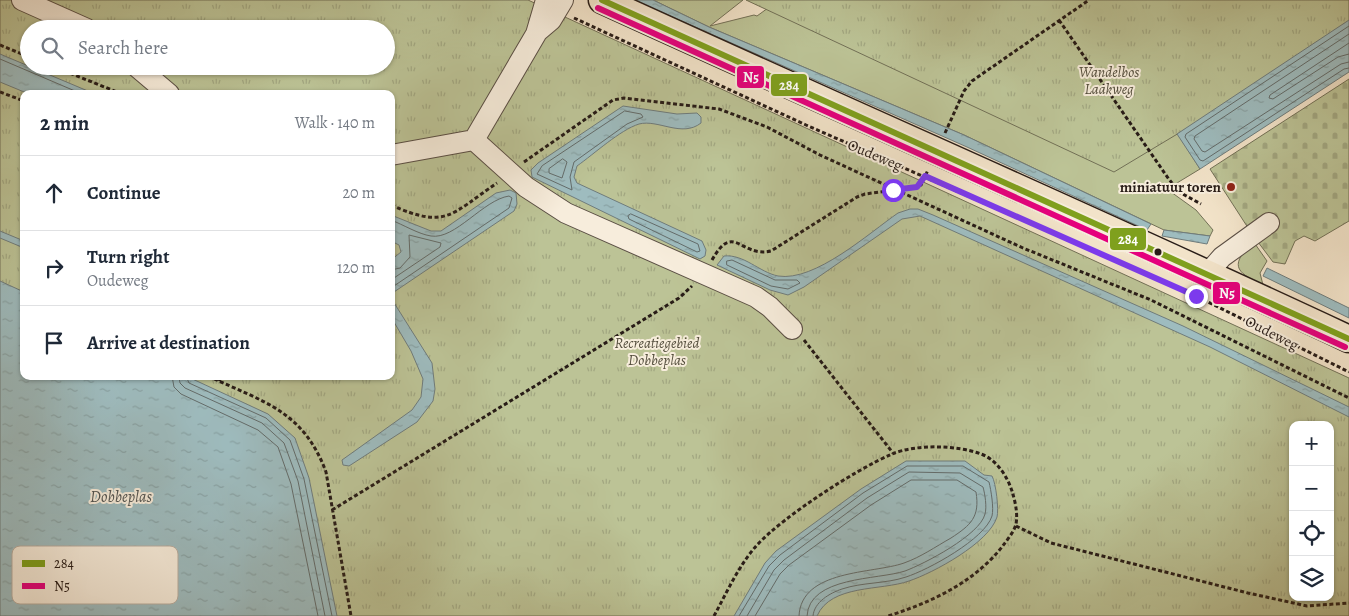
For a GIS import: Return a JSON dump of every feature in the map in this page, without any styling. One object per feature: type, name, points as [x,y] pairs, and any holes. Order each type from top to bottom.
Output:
[{"type":"main road","name":"Oudeweg","points":[[602,0],[1208,273],[1349,339]]},
{"type":"street","points":[[22,0],[67,20]]},
{"type":"street","points":[[395,154],[474,140],[536,34],[546,0]]},
{"type":"street","points":[[536,34],[551,20],[563,0]]},
{"type":"street","points":[[147,75],[164,90]]},
{"type":"street","points":[[474,140],[509,173],[566,214],[703,276],[756,297],[786,323]]},
{"type":"street","points":[[1208,273],[1222,257],[1269,223]]},
{"type":"path","points":[[948,125],[964,91],[972,81],[1089,0]]},
{"type":"path","points":[[1059,20],[1168,178],[1186,198],[1201,204]]},
{"type":"path","name":"Oudeweg","points":[[592,26],[806,125],[1196,296],[1349,372]]},
{"type":"path","points":[[0,45],[20,53]]},
{"type":"path","points":[[74,75],[112,90]]},
{"type":"path","points":[[0,92],[20,100]]},
{"type":"path","points":[[395,207],[415,216],[430,218],[447,217],[612,100],[624,98],[719,109],[767,127],[820,155],[900,190],[1023,248],[1151,300],[1349,398]]},
{"type":"path","points":[[332,510],[679,298],[703,276],[723,243],[731,241],[755,251],[770,251],[865,194],[917,187],[925,176]]},
{"type":"path","points":[[810,346],[893,453]]},
{"type":"path","points":[[219,381],[272,406],[295,421],[318,452],[326,472],[351,616]]},
{"type":"path","points":[[714,616],[745,561],[756,546],[776,527],[839,484],[893,453],[915,449],[940,448],[983,454],[1005,473],[1014,498],[1016,526],[992,559],[969,578],[946,594],[922,605],[888,616]]},
{"type":"path","points":[[1016,526],[1051,544],[1248,593],[1307,606],[1349,603]]},
{"type":"green space","name":"Recreatiegebied Dobbeplas","points":[[0,0],[528,0],[1349,378],[1349,616],[0,616]]},
{"type":"green space","name":"Wandelbos Laakweg","points":[[653,0],[743,0],[710,26],[754,15],[757,16],[779,0],[1349,0],[1349,20],[1178,134],[1200,169],[1172,186],[1171,192],[1196,210],[1213,230],[1210,236],[1164,230],[964,135],[709,27]]},
{"type":"green space","name":"Wandelbos Laakweg","points":[[746,0],[1349,0],[1349,31],[1114,172]]},
{"type":"green space","points":[[1349,79],[1349,221],[1315,241],[1304,236],[1295,241],[1285,264],[1273,262],[1252,234],[1210,169]]},
{"type":"green space","points":[[1253,241],[1267,261],[1260,273],[1263,285],[1246,276],[1238,267],[1241,256]]},
{"type":"water","points":[[634,0],[653,0],[709,27],[964,135],[1151,224],[1147,230],[967,147]]},
{"type":"water","points":[[1349,20],[1349,72],[1200,169],[1177,134]]},
{"type":"water","points":[[0,54],[20,62],[20,75],[50,75],[86,90],[20,90],[0,82]]},
{"type":"water","points":[[623,106],[677,114],[697,113],[701,117],[701,123],[686,129],[646,123],[632,127],[577,166],[574,177],[577,183],[702,241],[706,250],[705,256],[700,259],[532,177],[531,170],[538,163]]},
{"type":"water","points":[[510,190],[516,193],[517,204],[514,211],[395,291],[395,257],[401,252],[399,245],[395,243],[395,217],[431,231],[441,231],[496,193]]},
{"type":"water","points":[[910,209],[918,209],[933,215],[1183,326],[1349,407],[1349,417],[1210,347],[920,216],[902,219],[804,287],[788,295],[770,290],[717,265],[724,256],[731,256],[745,260],[764,271],[778,276],[793,276],[808,272],[841,254],[898,213]]},
{"type":"water","points":[[1164,230],[1210,236],[1207,244],[1162,236]]},
{"type":"water","points":[[0,231],[20,239],[20,246],[0,238]]},
{"type":"water","points":[[1267,268],[1349,308],[1349,318],[1263,276]]},
{"type":"water","name":"Dobbeplas","points":[[0,281],[20,290],[20,380],[195,380],[268,414],[295,438],[309,478],[337,616],[0,616]]},
{"type":"water","points":[[395,304],[432,363],[435,389],[433,401],[417,422],[349,466],[343,465],[342,460],[412,410],[421,397],[423,379],[411,351],[395,324]]},
{"type":"water","points":[[906,461],[965,461],[984,475],[992,476],[998,509],[997,517],[992,527],[972,547],[932,571],[898,584],[858,590],[833,598],[817,616],[734,616],[765,563],[776,551],[861,489]]},
{"type":"transit line","name":"284","points":[[602,0],[1349,339]]},
{"type":"transit line","name":"N5","points":[[598,8],[1345,347]]},
{"type":"place","name":"miniatuur toren","points":[[1231,187]]},
{"type":"route","points":[[893,190],[917,187],[921,185],[925,176],[1196,296]]}]
